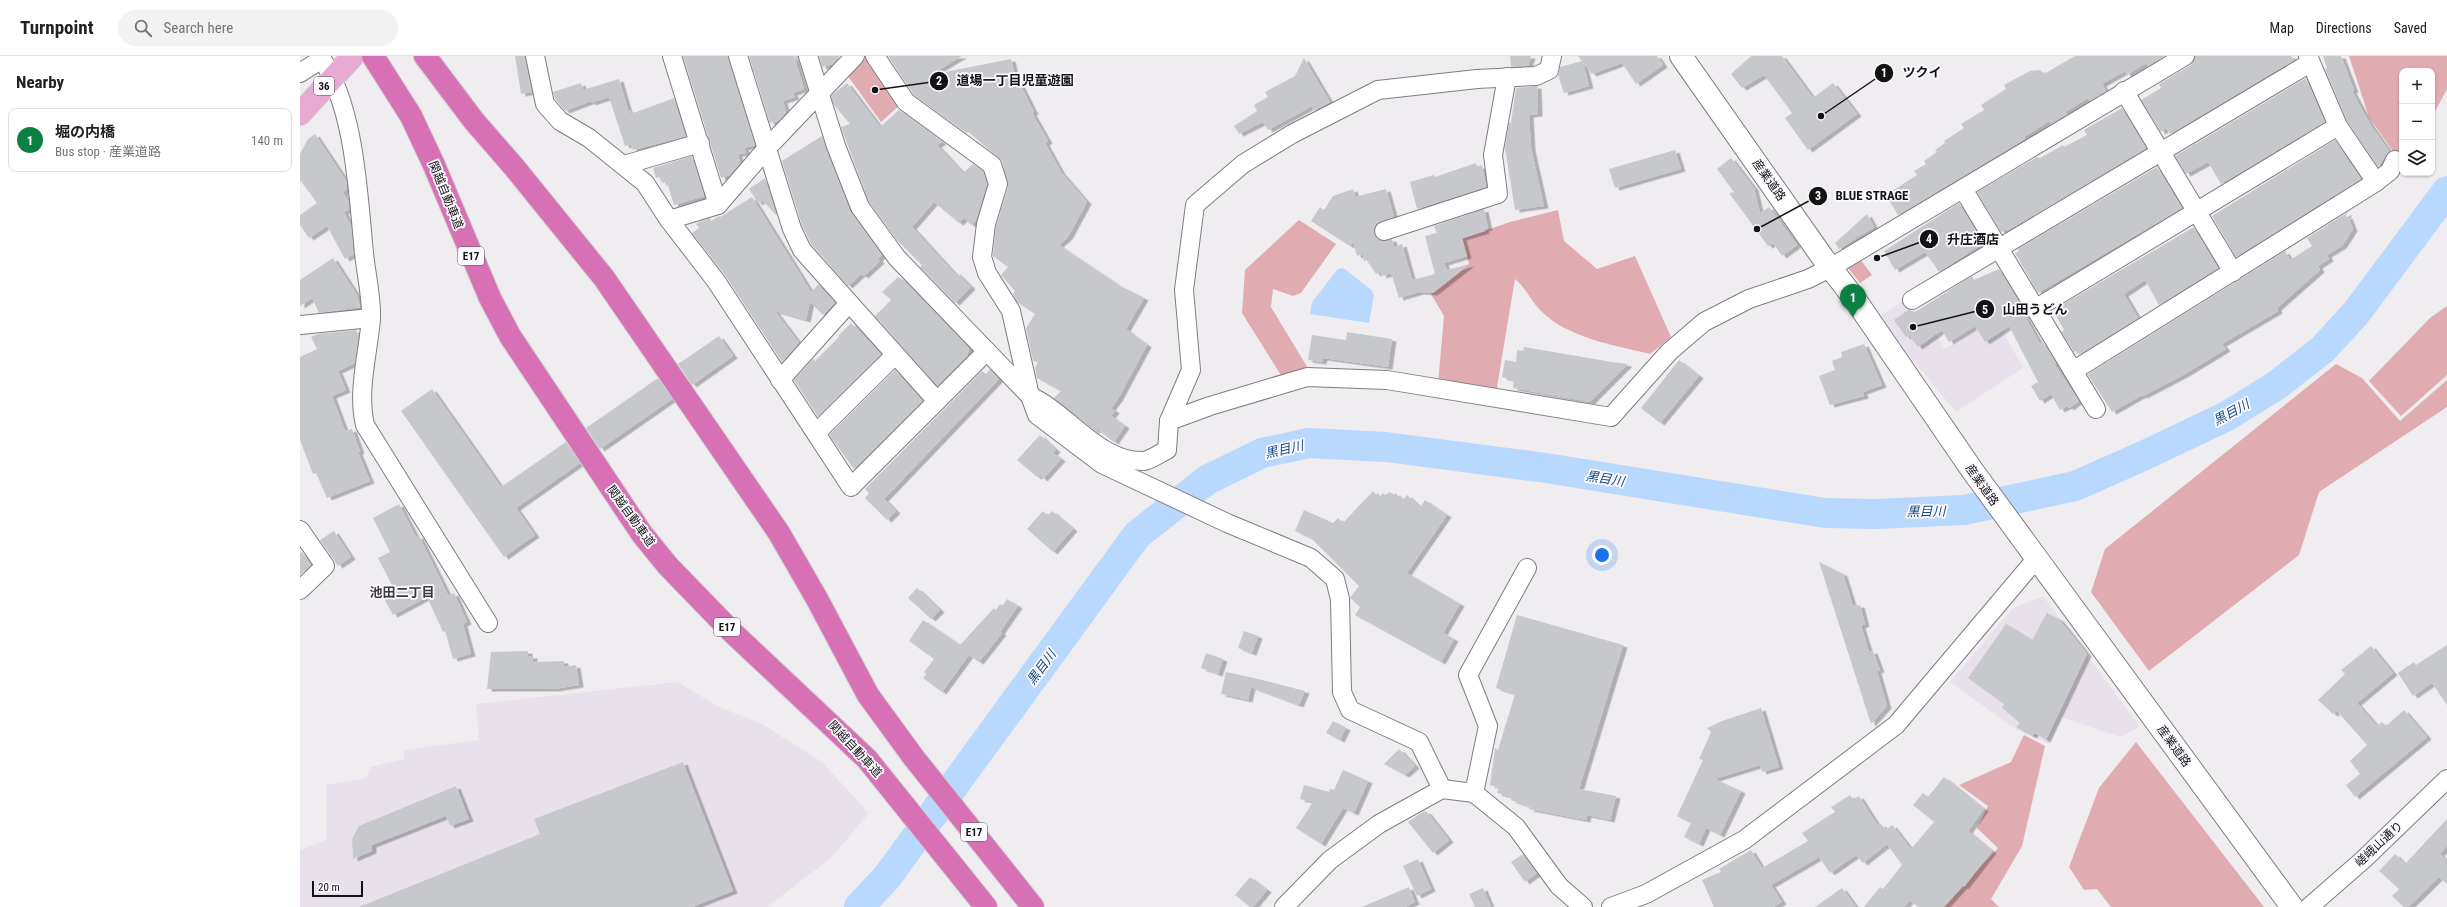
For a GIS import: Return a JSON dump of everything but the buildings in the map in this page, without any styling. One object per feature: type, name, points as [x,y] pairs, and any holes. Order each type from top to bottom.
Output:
[{"type":"highway","name":"関越自動車道","points":[[373,56],[411,116],[434,165],[490,298],[510,336],[642,534],[668,566],[727,627],[838,730],[867,759],[986,907]]},
{"type":"highway","name":"E17","points":[[425,56],[474,121],[514,167],[604,278],[779,533],[817,599],[868,696],[914,758],[1033,907]]},
{"type":"main road","name":"36","points":[[300,114],[325,64],[353,56]]},
{"type":"street","points":[[535,56],[545,104],[560,120],[589,138],[624,165],[644,183],[669,220],[716,281],[851,487],[987,351]]},
{"type":"street","points":[[672,56],[718,204]]},
{"type":"street","points":[[738,56],[792,229],[802,250],[937,401]]},
{"type":"street","points":[[808,56],[836,146],[860,207],[897,258],[1030,396],[1045,403],[1094,442],[1111,453],[1134,460],[1146,461],[1167,450],[1169,421],[1192,370],[1184,290],[1195,205],[1243,164],[1292,134],[1378,90],[1477,78],[1536,76],[1548,70],[1552,56]]},
{"type":"street","points":[[669,220],[718,204],[767,148],[821,94],[855,56]]},
{"type":"street","points":[[875,56],[906,102],[992,165],[998,184],[986,224],[982,257],[987,273],[1011,311],[1030,396],[1037,415],[1102,464],[1311,558],[1335,579],[1340,599],[1342,692],[1350,710],[1419,742],[1442,790]]},
{"type":"street","name":"産業道路","points":[[1681,56],[1830,268],[1854,298],[1972,470],[2032,554],[2292,907]]},
{"type":"street","points":[[1169,421],[1210,406],[1307,377],[1387,380],[1611,418],[1669,352],[1704,322],[1749,299],[1808,279],[1830,268],[2124,91],[2185,56]]},
{"type":"street","points":[[1912,300],[2161,152],[2309,60],[2338,126],[2376,182]]},
{"type":"street","points":[[300,73],[325,64],[358,174],[371,318],[362,412],[365,425],[488,623]]},
{"type":"street","points":[[1384,231],[1498,194],[1493,155],[1507,77]]},
{"type":"street","points":[[2124,91],[2233,272]]},
{"type":"street","points":[[2035,309],[2338,126]]},
{"type":"street","points":[[624,165],[700,143]]},
{"type":"street","points":[[2073,371],[2376,182],[2390,171],[2395,160]]},
{"type":"street","points":[[1963,189],[2096,409]]},
{"type":"street","points":[[780,380],[848,303]]},
{"type":"street","points":[[300,325],[371,318]]},
{"type":"street","points":[[816,433],[896,355]]},
{"type":"street","points":[[300,530],[324,566],[300,590]]},
{"type":"street","points":[[1611,907],[1646,894],[1744,840],[1896,725],[2032,554]]},
{"type":"street","points":[[1474,793],[1488,726],[1468,675],[1527,568]]},
{"type":"street","name":"嵯峨山通り","points":[[2309,907],[2363,860],[2447,779]]},
{"type":"street","points":[[1289,904],[1330,860],[1379,824],[1442,790],[1474,793],[1516,827],[1559,886],[1583,907]]},
{"type":"shaded area","points":[[868,56],[902,103],[881,122],[848,76]]},
{"type":"shaded area","points":[[2349,56],[2447,56],[2447,89],[2435,111],[2435,68],[2399,68],[2399,160],[2369,117]]},
{"type":"shaded area","points":[[1558,210],[1564,241],[1597,269],[1635,256],[1671,337],[1650,354],[1606,344],[1577,334],[1551,320],[1540,310],[1515,279],[1496,393],[1438,384],[1444,316],[1431,294],[1469,264],[1462,239],[1510,222]]},
{"type":"shaded area","points":[[1299,220],[1336,244],[1301,293],[1293,296],[1273,289],[1271,307],[1309,370],[1284,380],[1242,313],[1245,270]]},
{"type":"shaded area","points":[[1860,259],[1872,275],[1860,283],[1848,268]]},
{"type":"shaded area","points":[[1902,302],[1913,306],[1926,318],[1945,349],[1996,318],[2023,368],[1956,412],[1878,318]]},
{"type":"shaded area","points":[[2447,306],[2447,375],[2401,416],[2369,381],[2430,318]]},
{"type":"shaded area","points":[[2336,364],[2362,378],[2400,421],[2447,380],[2447,407],[2319,492],[2299,555],[2149,671],[2091,592],[2105,549]]},
{"type":"shaded area","points":[[2043,596],[2140,727],[2120,737],[2061,717],[2049,744],[2015,729],[1950,682],[2013,608]]},
{"type":"shaded area","points":[[678,682],[717,706],[762,724],[822,762],[869,813],[830,859],[767,907],[300,907],[300,850],[327,839],[326,785],[366,778],[370,767],[404,759],[404,750],[479,740],[476,704]]},
{"type":"shaded area","points":[[2024,735],[2045,746],[2022,846],[1991,899],[1999,907],[1942,907],[1998,848],[1977,828],[1988,806],[1959,785],[2011,762]]},
{"type":"shaded area","points":[[2136,742],[2264,907],[2111,907],[2097,889],[2084,890],[2069,867],[2099,788]]},
{"type":"water","points":[[1341,268],[1345,269],[1371,290],[1374,295],[1369,323],[1310,314],[1312,302],[1337,270]]},
{"type":"waterway","name":"黒目川","points":[[859,907],[887,877],[1137,535],[1207,480],[1262,453],[1309,443],[1386,447],[1546,468],[1825,513],[1876,514],[1964,510],[2075,486],[2227,416],[2277,385],[2323,349],[2356,313],[2447,191]]},
{"type":"place","name":"道場一丁目児童遊園","points":[[875,90]]},
{"type":"place","name":"ツクイ","points":[[1821,116]]},
{"type":"place","name":"BLUE STRAGE","points":[[1757,229]]},
{"type":"place","name":"升庄酒店","points":[[1877,258]]},
{"type":"place","name":"堀の内橋","points":[[1853,317]]},
{"type":"place","name":"山田うどん","points":[[1913,327]]},
{"type":"district","name":"池田二丁目","points":[[402,592]]}]
